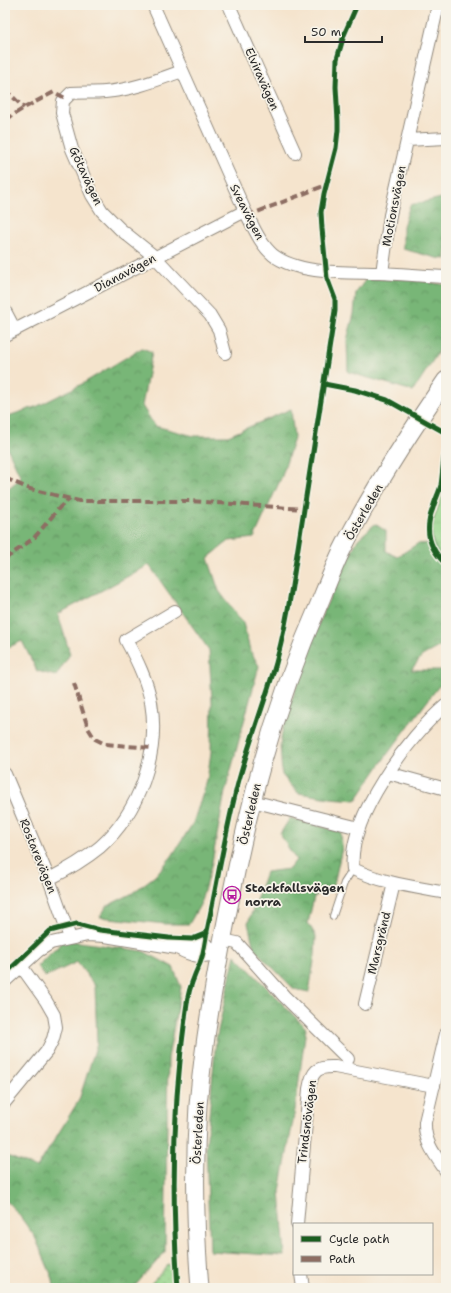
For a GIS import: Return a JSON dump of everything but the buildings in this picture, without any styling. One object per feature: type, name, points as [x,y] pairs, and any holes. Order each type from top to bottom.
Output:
[{"type":"main road","name":"Österleden","points":[[200,1288],[196,1214],[198,1106],[205,1042],[220,946],[252,801],[268,744],[293,667],[306,632],[340,554],[376,490],[446,380]]},
{"type":"street","name":"Sveavägen","points":[[153,5],[245,212],[262,242],[272,254],[285,262],[302,268],[326,271],[446,277]]},
{"type":"street","name":"Elviravägen","points":[[229,5],[295,153]]},
{"type":"street","name":"Motionsvägen","points":[[382,273],[390,215],[438,5]]},
{"type":"street","name":"Götavägen","points":[[182,71],[145,84],[122,90],[71,93],[63,101],[62,113],[72,149],[92,195],[102,211],[120,229],[155,257],[210,315],[219,330],[225,354]]},
{"type":"street","points":[[407,140],[446,138]]},
{"type":"street","name":"Dianavägen","points":[[10,332],[245,212]]},
{"type":"street","points":[[5,311],[10,332]]},
{"type":"street","points":[[48,879],[70,869],[101,846],[115,831],[135,802],[148,764],[152,744],[153,722],[151,702],[146,684],[140,666],[126,640],[175,611]]},
{"type":"street","points":[[446,705],[412,740],[388,772],[371,802],[359,828],[352,858],[353,869],[365,874],[394,883],[446,893]]},
{"type":"street","points":[[388,772],[446,789]]},
{"type":"street","name":"Rostarevägen","points":[[5,774],[48,879],[70,938]]},
{"type":"street","points":[[252,801],[359,828]]},
{"type":"street","name":"Marsgränd","points":[[365,1004],[394,883]]},
{"type":"street","points":[[5,981],[38,951],[51,943],[88,935],[105,936],[177,948],[186,953],[202,957],[220,946],[237,943],[284,996],[348,1059]]},
{"type":"street","points":[[5,1102],[46,1051],[53,1039],[56,1027],[54,1015],[46,1001],[21,966]]},
{"type":"street","points":[[446,1034],[425,1122],[428,1144],[446,1171]]},
{"type":"street","name":"Trindsnövägen","points":[[297,1223],[308,1096],[310,1082],[314,1073],[319,1068],[328,1066],[434,1086]]},
{"type":"street","points":[[301,1275],[303,1288]]},
{"type":"lane","points":[[333,916],[344,883],[353,869]]},
{"type":"green space","points":[[446,197],[446,259],[403,249],[403,226],[410,205]]},
{"type":"green space","points":[[366,279],[412,279],[446,285],[446,340],[413,391],[348,372],[347,340],[354,314],[356,293]]},
{"type":"green space","points":[[142,348],[152,352],[142,406],[155,426],[194,436],[228,436],[291,409],[294,438],[282,476],[254,538],[229,541],[208,558],[219,591],[243,623],[250,650],[259,666],[225,792],[212,862],[200,905],[189,924],[165,924],[100,917],[107,906],[131,894],[155,876],[172,856],[193,823],[207,781],[211,752],[212,702],[209,650],[149,565],[58,614],[70,654],[56,676],[37,671],[22,641],[5,649],[5,491],[21,478],[6,445],[5,417],[38,406],[82,384]]},
{"type":"green space","points":[[446,471],[446,645],[442,645],[422,656],[411,670],[446,670],[446,681],[438,687],[386,756],[356,800],[298,793],[282,775],[280,745],[284,722],[321,617],[343,569],[358,539],[375,524],[386,531],[386,551],[397,557],[417,544],[433,543],[431,532],[432,523],[444,491]]},
{"type":"green space","points":[[446,471],[446,561],[438,552],[434,544],[432,528],[444,489]]},
{"type":"green space","points":[[290,818],[341,832],[342,848],[334,884],[314,897],[308,923],[316,936],[315,955],[309,992],[294,989],[254,949],[248,923],[266,872],[289,869],[296,860],[280,834]]},
{"type":"green space","points":[[65,940],[143,951],[173,967],[181,987],[168,1058],[165,1252],[133,1288],[54,1288],[53,1279],[35,1237],[5,1199],[5,1155],[37,1168],[79,1100],[97,1043],[95,986],[77,962],[45,977],[37,966]]},
{"type":"green space","points":[[235,955],[306,1028],[295,1110],[280,1191],[285,1256],[210,1251],[206,1148],[216,1040]]},
{"type":"green space","points":[[168,1265],[172,1265],[173,1288],[147,1288]]},
{"type":"marked path","points":[[5,89],[24,108]]},
{"type":"marked path","points":[[5,120],[54,92],[65,98]]},
{"type":"marked path","points":[[247,216],[326,185]]},
{"type":"marked path","points":[[5,478],[30,489],[79,501],[190,501],[304,509]]},
{"type":"marked path","points":[[5,559],[34,538],[60,507],[70,499]]},
{"type":"marked path","points":[[74,683],[88,728],[95,739],[105,744],[151,748]]},
{"type":"cycle path","points":[[178,1288],[174,1215],[176,1106],[188,997],[203,951],[237,787],[276,663],[290,596],[335,311],[335,299],[327,278],[321,212],[336,148],[338,130],[336,87],[337,59],[344,35],[357,5]]},
{"type":"cycle path","points":[[324,384],[355,390],[387,400],[446,433]]},
{"type":"cycle path","points":[[446,448],[441,485],[430,516],[428,531],[429,538],[435,552],[446,564]]},
{"type":"cycle path","points":[[5,974],[50,931],[77,924],[100,930],[169,938],[192,939],[207,933]]},
{"type":"place","name":"Stackfallsvägen norra","points":[[232,895]]}]
